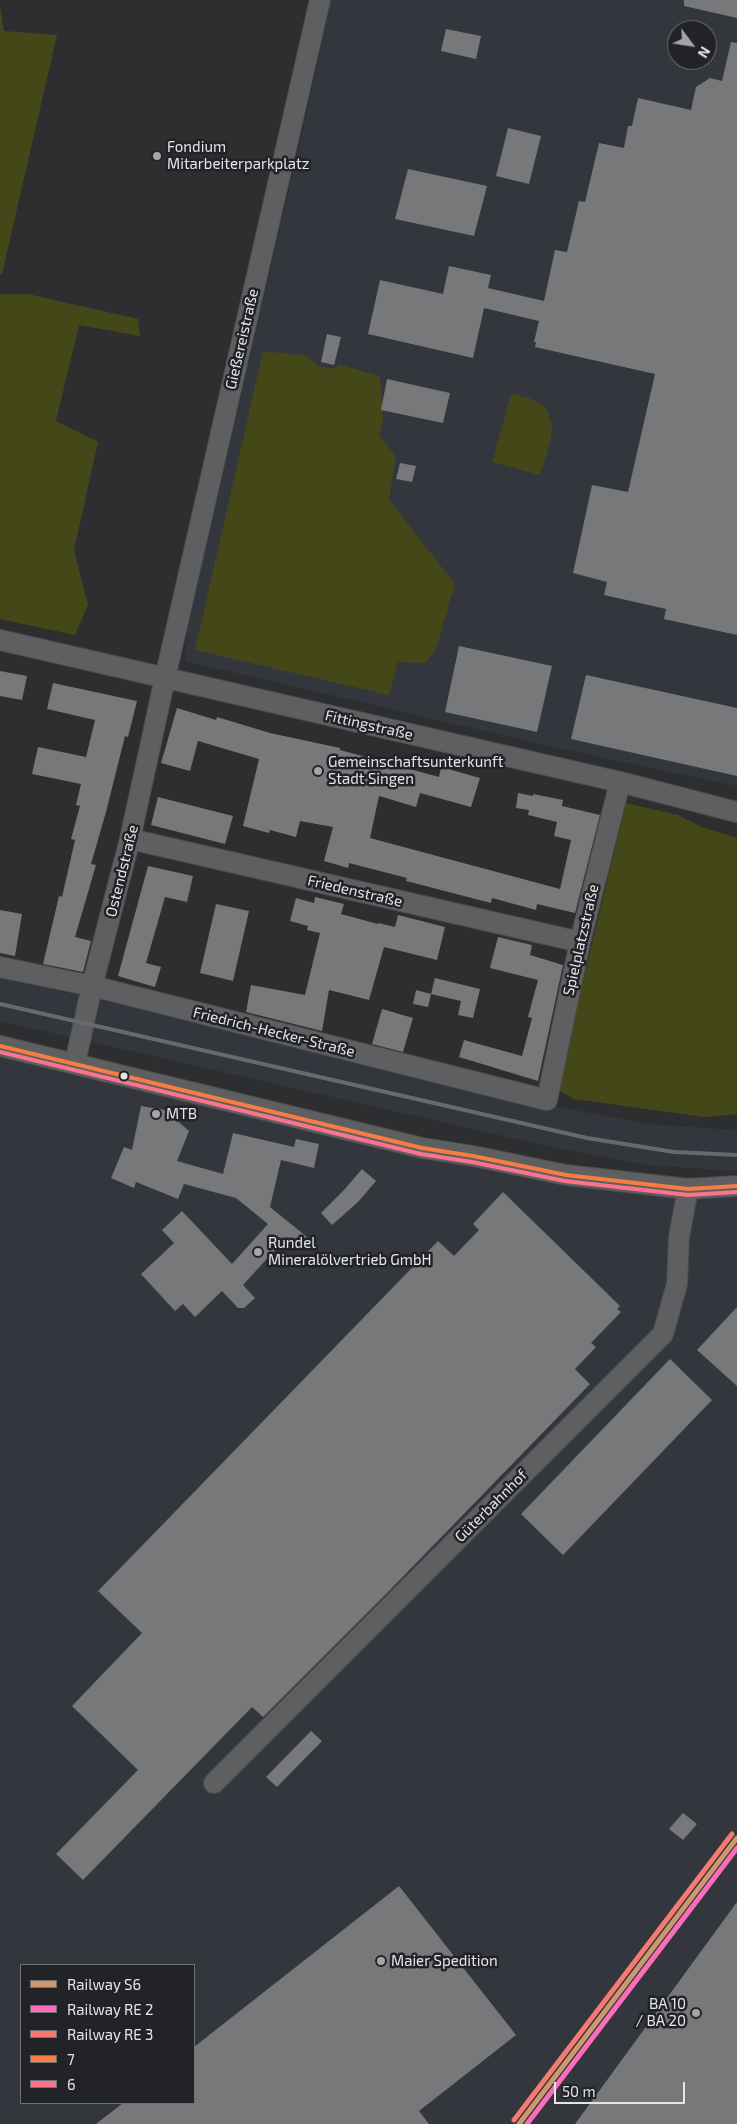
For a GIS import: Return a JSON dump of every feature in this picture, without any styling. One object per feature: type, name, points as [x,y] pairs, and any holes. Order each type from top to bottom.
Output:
[{"type":"street","name":"Gießereistraße","points":[[165,678],[320,0]]},
{"type":"street","name":"Fittingstraße","points":[[0,640],[620,782],[737,812]]},
{"type":"street","name":"Ostendstraße","points":[[75,1063],[92,986],[130,839],[165,678]]},
{"type":"street","name":"Spielplatzstraße","points":[[547,1100],[580,942],[620,782]]},
{"type":"street","name":"Friedenstraße","points":[[130,839],[580,942]]},
{"type":"street","name":"Friedrich-Hecker-Straße","points":[[0,967],[92,986],[547,1100]]},
{"type":"street","points":[[0,1046],[422,1148],[473,1156],[566,1175],[688,1188],[737,1186]]},
{"type":"street","name":"Güterbahnhof","points":[[214,1783],[663,1334],[677,1284],[679,1237],[688,1188]]},
{"type":"shaded area","points":[[331,0],[737,0],[737,786],[553,747],[185,661],[187,630],[309,103]]},
{"type":"shaded area","points":[[0,977],[559,1107],[647,1124],[737,1130],[737,1171],[647,1165],[551,1147],[0,1021]]},
{"type":"shaded area","points":[[0,1046],[422,1148],[737,1186],[737,2124],[0,2124]]},
{"type":"green space","points":[[0,7],[4,31],[57,35],[2,274],[0,274]]},
{"type":"green space","points":[[0,294],[28,294],[138,319],[140,336],[79,325],[56,421],[98,442],[74,550],[88,605],[75,635],[0,619]]},
{"type":"green space","points":[[263,351],[307,356],[318,366],[334,369],[340,365],[380,376],[383,418],[379,436],[396,456],[389,500],[455,584],[436,649],[425,663],[398,662],[389,695],[195,650]]},
{"type":"green space","points":[[511,394],[526,397],[541,404],[548,412],[552,425],[551,439],[540,475],[492,462]]},
{"type":"green space","points":[[626,803],[678,815],[702,827],[737,838],[737,1114],[704,1117],[574,1099],[557,1089]]},
{"type":"building","points":[[684,0],[737,0],[737,18],[684,6]]},
{"type":"building","points":[[446,29],[481,36],[476,59],[441,51]]},
{"type":"building","points":[[731,42],[737,43],[737,635],[664,619],[666,609],[604,595],[607,582],[573,573],[592,485],[628,492],[655,374],[535,347],[536,342],[534,342],[539,321],[484,308],[473,358],[368,334],[380,280],[443,294],[449,266],[491,275],[488,288],[544,301],[555,250],[567,252],[579,201],[585,202],[599,143],[624,148],[628,126],[632,126],[638,98],[691,110],[696,87],[710,78],[722,81]]},
{"type":"building","points":[[508,128],[541,136],[529,184],[496,176]]},
{"type":"building","points":[[408,169],[487,186],[474,236],[395,219]]},
{"type":"building","points":[[327,334],[341,337],[334,365],[321,362]]},
{"type":"building","points":[[387,379],[450,393],[443,423],[381,410]]},
{"type":"building","points":[[400,463],[416,466],[412,482],[396,479]]},
{"type":"building","points":[[459,646],[552,666],[537,732],[445,712]]},
{"type":"building","points":[[0,671],[27,676],[22,700],[0,696]]},
{"type":"building","points":[[586,675],[737,708],[737,776],[571,739]]},
{"type":"building","points":[[53,683],[137,701],[128,737],[125,736],[91,864],[96,865],[75,937],[91,941],[83,972],[43,964],[59,896],[62,897],[75,840],[71,839],[80,806],[76,805],[81,784],[32,774],[38,747],[86,757],[95,720],[47,709]]},
{"type":"building","points":[[177,708],[216,720],[217,717],[270,733],[340,748],[340,750],[439,777],[441,767],[480,778],[471,807],[420,793],[416,807],[379,796],[370,838],[560,889],[571,840],[554,836],[557,822],[528,815],[529,810],[516,808],[518,793],[563,800],[562,806],[600,815],[575,913],[537,904],[536,910],[492,898],[491,903],[406,881],[407,878],[349,863],[348,868],[324,861],[333,827],[300,821],[296,837],[270,830],[269,833],[243,826],[259,759],[198,741],[190,771],[161,763]]},
{"type":"building","points":[[158,797],[233,816],[225,844],[151,825]]},
{"type":"building","points":[[148,866],[193,876],[187,902],[165,897],[146,963],[161,967],[155,987],[118,976]]},
{"type":"building","points":[[315,897],[344,904],[341,914],[378,924],[395,927],[398,915],[445,927],[437,960],[384,947],[369,1000],[329,990],[322,1031],[246,1012],[251,985],[305,995],[320,933],[307,930],[308,926],[290,921],[296,898],[314,903]]},
{"type":"building","points":[[216,904],[249,911],[233,981],[200,973]]},
{"type":"building","points":[[0,910],[22,914],[15,956],[0,953]]},
{"type":"building","points":[[498,937],[532,945],[530,955],[563,965],[538,1081],[459,1057],[464,1040],[522,1056],[532,1018],[528,1017],[538,980],[490,968]]},
{"type":"building","points":[[435,978],[480,989],[473,1018],[458,1015],[461,1001],[431,994]]},
{"type":"building","points":[[416,990],[431,994],[428,1007],[413,1004]]},
{"type":"building","points":[[382,1009],[413,1018],[403,1052],[372,1044]]},
{"type":"building","points":[[141,1106],[165,1110],[189,1131],[177,1161],[223,1174],[233,1133],[294,1147],[296,1139],[319,1144],[314,1168],[281,1160],[270,1207],[307,1237],[297,1249],[285,1239],[243,1285],[255,1298],[244,1308],[238,1308],[222,1291],[195,1317],[183,1304],[175,1311],[141,1274],[174,1243],[162,1230],[182,1211],[232,1264],[268,1224],[236,1198],[184,1184],[178,1199],[136,1182],[134,1188],[111,1178],[124,1147],[132,1150]]},
{"type":"building","points":[[362,1169],[376,1181],[358,1202],[332,1225],[321,1213]]},
{"type":"building","points":[[503,1192],[620,1306],[617,1309],[621,1312],[591,1343],[596,1347],[575,1369],[590,1384],[390,1590],[263,1717],[252,1707],[83,1880],[56,1854],[138,1770],[72,1706],[142,1633],[98,1591],[438,1241],[454,1256],[479,1230],[473,1224]]},
{"type":"building","points":[[737,1307],[737,1386],[697,1350]]},
{"type":"building","points":[[670,1359],[712,1400],[563,1555],[521,1514]]},
{"type":"building","points":[[311,1731],[322,1741],[277,1787],[266,1777]]},
{"type":"building","points":[[683,1813],[697,1824],[683,1840],[669,1829]]},
{"type":"building","name":"Maier Spedition","points":[[399,1886],[516,2035],[419,2111],[429,2124],[96,2124],[122,2104],[195,2104],[195,2046]]},
{"type":"building","name":"BA 10 / BA 20","points":[[737,1902],[737,2124],[575,2124]]},
{"type":"railway","points":[[0,1004],[587,1138],[674,1152],[737,1155]]},
{"type":"rail line","name":"S6","points":[[519,2124],[737,1838]]},
{"type":"transit line","name":"7","points":[[0,1046],[422,1148],[473,1156],[566,1175],[688,1189],[737,1186]]},
{"type":"transit line","name":"6","points":[[0,1052],[421,1154],[472,1162],[565,1181],[688,1195],[737,1192]]},
{"type":"transit line","points":[[514,2120],[732,1834]]},
{"type":"transit line","points":[[527,2124],[737,1848]]},
{"type":"place","name":"Fondium Mitarbeiterparkplatz","points":[[157,156]]},
{"type":"place","name":"Gemeinschaftsunterkunft Stadt Singen","points":[[318,771]]},
{"type":"place","name":"MTB","points":[[156,1114]]},
{"type":"place","name":"Rundel Mineralölvertrieb GmbH","points":[[258,1252]]},
{"type":"place","name":"Maier Spedition","points":[[381,1961]]},
{"type":"place","name":"BA 10 / BA 20","points":[[696,2013]]}]
